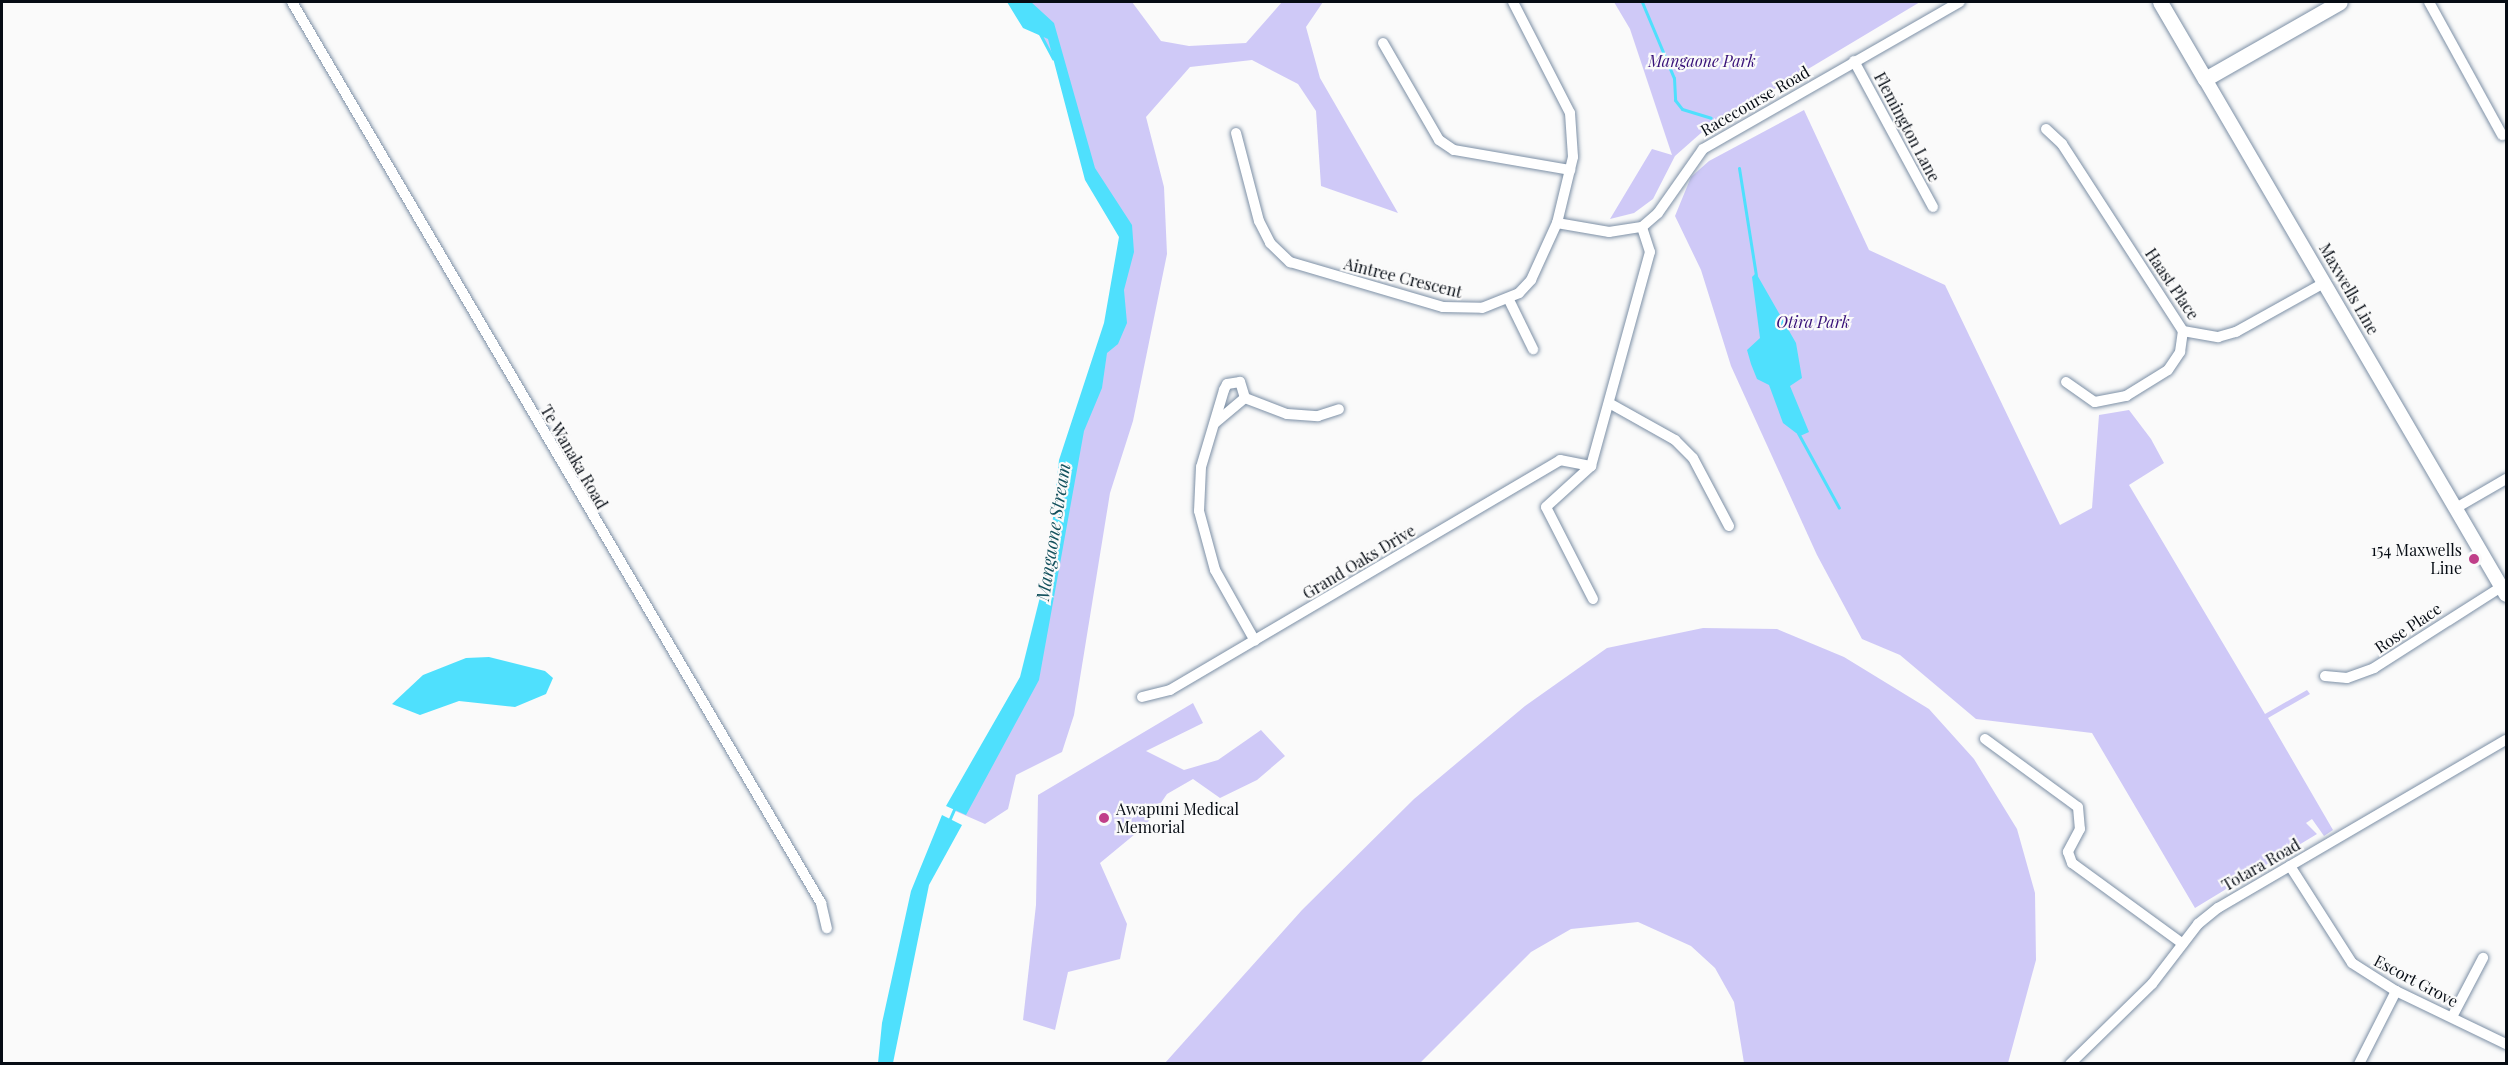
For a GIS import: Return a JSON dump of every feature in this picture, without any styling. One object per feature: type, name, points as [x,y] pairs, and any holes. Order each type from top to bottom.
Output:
[{"type":"main road","name":"Maxwells Line","points":[[2160,2],[2205,79]]},
{"type":"main road","points":[[2205,79],[2340,2]]},
{"type":"street","name":"Te Wanaka Road","points":[[292,2],[821,903],[827,928]]},
{"type":"street","name":"Aintree Crescent","points":[[1236,133],[1259,221],[1270,243],[1290,261],[1443,307],[1482,308],[1509,300],[1532,280],[1557,223],[1570,170],[1570,113],[1513,2]]},
{"type":"street","name":"Racecourse Road","points":[[1642,227],[1658,213],[1703,149],[1960,2]]},
{"type":"street","points":[[2428,2],[2502,135]]},
{"type":"street","points":[[1383,44],[1439,140],[1454,150],[1570,170]]},
{"type":"street","name":"Flemington Lane","points":[[1854,61],[1933,207]]},
{"type":"street","name":"Maxwells Line","points":[[2205,79],[2504,591]]},
{"type":"street","name":"Haast Place","points":[[2046,129],[2062,144],[2183,331],[2218,337],[2236,332],[2324,283]]},
{"type":"street","points":[[1557,223],[1609,232],[1642,227],[1650,252],[1591,466],[1546,507],[1593,599]]},
{"type":"street","points":[[1509,300],[1533,349]]},
{"type":"street","points":[[2066,382],[2095,402],[2126,396],[2168,370],[2180,352],[2183,331]]},
{"type":"street","points":[[1245,398],[1245,386],[1227,384],[1201,467],[1202,530],[1215,570],[1255,641]]},
{"type":"street","points":[[1245,398],[1287,414],[1318,416],[1339,409]]},
{"type":"street","points":[[1215,423],[1245,398]]},
{"type":"street","points":[[1609,403],[1675,440],[1693,458],[1729,526]]},
{"type":"street","name":"Grand Oaks Drive","points":[[1142,697],[1170,690],[1560,460],[1591,466]]},
{"type":"street","points":[[2456,508],[2506,479]]},
{"type":"street","name":"Rose Place","points":[[2325,676],[2347,678],[2374,668],[2504,591]]},
{"type":"street","points":[[1985,739],[2078,807],[2080,828],[2068,852],[2072,864],[2183,944]]},
{"type":"street","name":"Totara Road","points":[[2070,1064],[2152,984],[2183,944],[2218,908],[2506,740]]},
{"type":"street","name":"Escort Grove","points":[[2290,866],[2337,948],[2396,991],[2506,1044]]},
{"type":"street","points":[[2452,1017],[2483,958]]},
{"type":"street","points":[[2359,1064],[2396,991]]},
{"type":"green space","points":[[1022,2],[1132,2],[1161,41],[1189,46],[1246,43],[1282,2],[1323,2],[1306,27],[1320,78],[1398,213],[1321,186],[1316,111],[1298,84],[1252,60],[1190,67],[1146,117],[1164,187],[1167,254],[1133,421],[1110,493],[1074,715],[1062,752],[1016,775],[1008,809],[985,824],[953,810],[1028,662],[1106,334],[1121,232],[1089,175],[1058,66]]},
{"type":"green space","name":"Mangaone Park","points":[[1614,2],[1920,2],[1701,133],[1675,156],[1653,199],[1634,213],[1610,219],[1652,149],[1672,155],[1630,29]]},
{"type":"green space","name":"Otira Park","points":[[1804,110],[1869,250],[1945,285],[2060,525],[2092,508],[2099,415],[2129,410],[2151,439],[2164,463],[2129,485],[2265,714],[2307,690],[2310,694],[2268,718],[2333,830],[2324,836],[2312,819],[2306,823],[2317,834],[2195,908],[2092,733],[1976,719],[1900,655],[1862,639],[1817,555],[1731,366],[1701,270],[1675,216],[1691,177],[1709,161]]},
{"type":"green space","points":[[1703,628],[1777,629],[1844,657],[1929,709],[1974,759],[2017,829],[2035,893],[2036,960],[2008,1063],[1744,1063],[1734,1002],[1715,968],[1691,946],[1638,922],[1571,929],[1531,952],[1420,1063],[1165,1063],[1302,910],[1414,799],[1525,706],[1607,648]]},
{"type":"green space","points":[[1193,703],[1203,723],[1146,751],[1184,770],[1218,760],[1261,730],[1285,756],[1257,780],[1220,798],[1193,779],[1167,794],[1146,825],[1100,863],[1127,924],[1120,959],[1068,972],[1055,1030],[1023,1020],[1036,905],[1038,795]]},
{"type":"water","points":[[1007,2],[1031,2],[1054,23],[1095,168],[1132,225],[1134,252],[1124,290],[1127,323],[1118,344],[1107,353],[1102,388],[1084,431],[1039,680],[966,815],[946,806],[1020,677],[1048,565],[1059,460],[1104,323],[1119,237],[1085,180],[1048,39],[1023,28]]},
{"type":"water","points":[[1756,273],[1796,343],[1802,378],[1790,386],[1809,432],[1800,436],[1783,423],[1769,385],[1757,379],[1747,350],[1760,338],[1752,277]]},
{"type":"water","points":[[489,657],[545,671],[553,678],[546,694],[515,707],[459,701],[420,715],[392,704],[423,675],[466,658]]},
{"type":"water","points":[[942,815],[962,825],[929,885],[893,1063],[878,1063],[882,1023],[911,891]]},
{"type":"waterway","points":[[1642,2],[1674,78],[1675,100],[1682,109],[1711,118]]},
{"type":"waterway","name":"Mangaone Stream","points":[[1039,32],[1053,58]]},
{"type":"waterway","points":[[1739,168],[1756,275]]},
{"type":"waterway","points":[[1798,433],[1839,508]]},
{"type":"waterway","name":"Mangaone Stream","points":[[948,823],[955,807]]},
{"type":"place","name":"154 Maxwells Line","points":[[2474,559]]},
{"type":"place","name":"Awapuni Medical Memorial","points":[[1104,818]]}]
